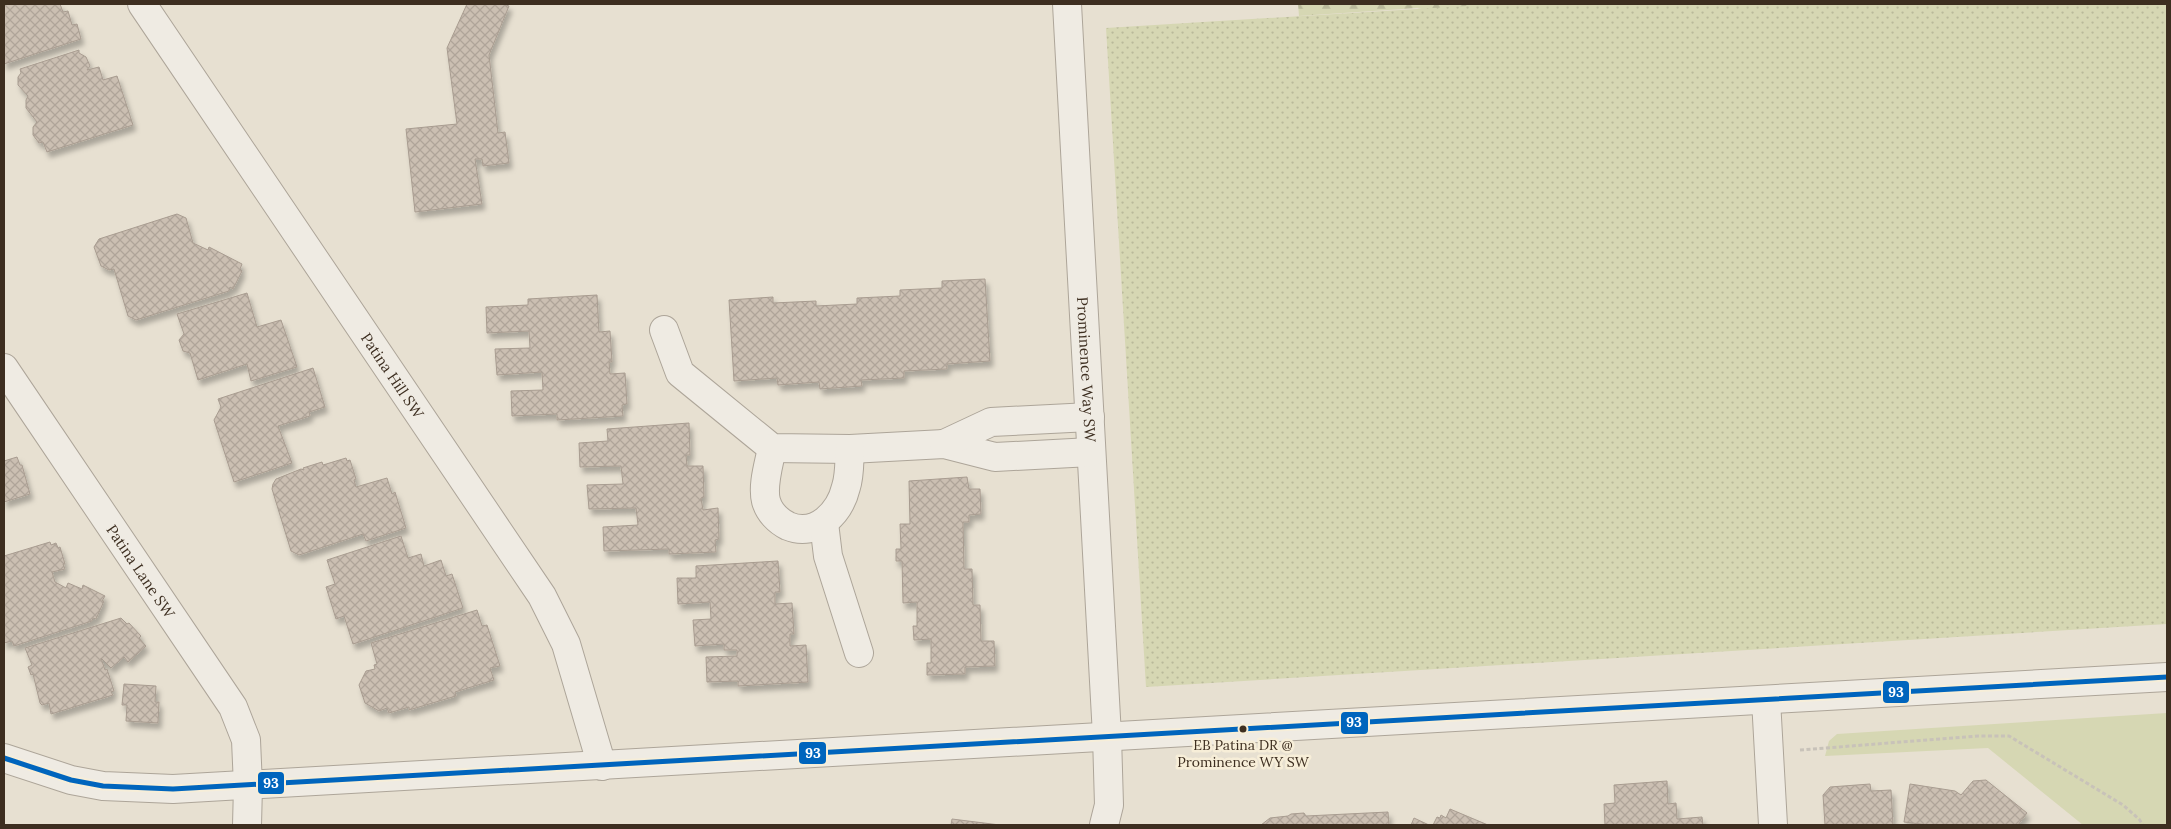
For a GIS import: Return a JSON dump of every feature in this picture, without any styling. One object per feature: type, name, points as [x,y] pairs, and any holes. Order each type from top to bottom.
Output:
[{"type":"street","name":"Patina Hill SW","points":[[142,4],[542,596],[566,644],[602,766]]},
{"type":"street","name":"Prominence Way SW","points":[[1067,4],[1107,736],[1109,805],[1104,825]]},
{"type":"street","points":[[664,330],[680,373],[772,448],[850,449],[944,444],[995,457],[1091,452]]},
{"type":"street","name":"Patina Lane SW","points":[[4,368],[233,707],[246,740],[247,825]]},
{"type":"street","points":[[944,444],[991,422],[1090,417]]},
{"type":"street","points":[[772,448],[765,490],[766,502],[779,521],[801,529],[813,528],[824,523],[832,515],[846,487],[850,449]]},
{"type":"street","points":[[824,523],[828,556],[859,653]]},
{"type":"street","points":[[4,758],[70,780],[103,786],[173,789],[2167,677]]},
{"type":"street","points":[[1766,700],[1773,825]]},
{"type":"path","points":[[1768,752],[1978,736],[2009,736],[2123,805],[2143,825]]},
{"type":"green space","points":[[1298,4],[1611,4],[1491,24],[1417,8],[1299,16]]},
{"type":"green space","points":[[1499,4],[2167,4],[2167,624],[1146,687],[1106,28]]},
{"type":"green space","points":[[2167,713],[2167,825],[2083,825],[1988,748],[1825,756],[1829,741],[1837,734]]},
{"type":"building","points":[[4,4],[60,4],[63,12],[68,11],[72,25],[77,24],[81,39],[4,64]]},
{"type":"building","points":[[467,4],[503,4],[509,6],[489,55],[498,133],[505,132],[509,163],[483,166],[482,159],[475,159],[482,204],[415,212],[406,129],[457,124],[447,48]]},
{"type":"building","points":[[79,50],[79,53],[86,57],[90,66],[87,70],[99,67],[103,80],[117,76],[133,125],[47,152],[43,142],[39,143],[33,135],[33,127],[37,122],[26,108],[28,96],[18,85],[20,69]]},
{"type":"building","points":[[177,214],[186,218],[193,243],[208,250],[209,247],[242,264],[240,269],[242,271],[233,289],[230,287],[229,291],[136,320],[128,316],[114,269],[109,270],[101,266],[94,247],[99,239]]},
{"type":"building","points":[[985,279],[990,361],[947,364],[947,369],[904,371],[904,378],[861,380],[862,386],[820,389],[819,382],[778,385],[777,378],[734,381],[729,300],[773,297],[773,303],[816,301],[816,306],[857,304],[857,298],[900,296],[900,290],[942,288],[942,281]]},
{"type":"building","points":[[247,293],[257,327],[281,320],[297,367],[251,381],[247,364],[198,380],[190,353],[183,351],[179,340],[184,334],[177,314]]},
{"type":"building","points":[[597,295],[599,332],[610,331],[612,362],[609,362],[610,374],[625,373],[627,404],[622,405],[623,416],[557,420],[557,414],[512,416],[511,391],[543,390],[542,372],[497,375],[495,349],[530,348],[529,331],[487,333],[486,307],[528,305],[528,299]]},
{"type":"building","points":[[313,368],[325,407],[309,412],[310,416],[278,426],[292,463],[234,482],[214,420],[221,407],[218,399]]},
{"type":"building","points":[[689,423],[690,455],[686,455],[687,466],[703,466],[704,497],[701,498],[703,510],[718,508],[719,539],[715,540],[716,552],[669,554],[669,549],[604,551],[603,527],[638,525],[636,508],[589,509],[587,485],[623,484],[621,466],[580,467],[579,443],[608,441],[607,429]]},
{"type":"building","points":[[17,457],[20,465],[22,465],[30,494],[4,502],[4,461]]},
{"type":"building","points":[[346,458],[347,461],[350,460],[356,479],[354,480],[356,487],[387,478],[392,494],[395,492],[406,528],[366,541],[363,534],[299,555],[291,551],[272,489],[273,484],[276,479],[301,469],[304,470],[303,468],[322,462],[323,465]]},
{"type":"building","points":[[967,477],[969,489],[980,489],[981,514],[969,515],[969,522],[963,522],[964,569],[972,569],[973,605],[980,605],[981,641],[994,641],[995,666],[965,667],[965,674],[927,675],[927,663],[931,663],[931,639],[914,640],[913,626],[917,626],[917,602],[903,603],[902,561],[896,561],[896,549],[901,549],[900,524],[910,524],[909,481]]},
{"type":"building","points":[[401,536],[408,558],[421,554],[424,566],[441,560],[446,576],[452,574],[463,608],[353,644],[344,616],[336,619],[326,587],[335,584],[327,560]]},
{"type":"building","points":[[50,542],[51,545],[56,543],[58,548],[60,547],[65,564],[63,564],[65,569],[52,572],[55,582],[66,588],[68,583],[82,589],[83,585],[105,596],[96,619],[93,618],[92,621],[14,646],[12,641],[4,643],[4,556]]},
{"type":"building","points":[[778,561],[780,592],[775,592],[775,604],[792,603],[794,634],[790,634],[790,646],[806,645],[808,682],[738,686],[738,681],[707,682],[706,657],[737,656],[737,650],[724,650],[724,644],[695,646],[693,620],[711,619],[710,602],[678,604],[677,578],[696,578],[696,566]]},
{"type":"building","points":[[477,610],[482,626],[487,625],[500,666],[490,668],[494,680],[455,692],[456,696],[409,710],[409,707],[389,713],[387,708],[379,711],[365,703],[359,685],[366,671],[375,669],[374,665],[377,664],[371,643]]},
{"type":"building","points":[[121,618],[127,624],[129,623],[141,636],[139,638],[146,646],[128,662],[124,657],[111,668],[101,658],[105,670],[107,669],[114,691],[111,692],[113,695],[51,714],[49,703],[42,705],[40,703],[33,674],[31,675],[28,667],[32,665],[25,648]]},
{"type":"building","points":[[124,684],[156,686],[155,702],[159,702],[158,723],[126,721],[127,705],[122,705]]},
{"type":"building","points":[[1986,780],[2027,813],[2018,825],[1928,825],[1904,822],[1910,784],[1955,791],[1961,795],[1973,781]]},
{"type":"building","points":[[1667,781],[1668,804],[1676,803],[1677,819],[1702,817],[1703,825],[1605,825],[1604,804],[1615,803],[1614,785]]},
{"type":"building","points":[[1870,784],[1871,791],[1891,790],[1893,825],[1825,825],[1823,795],[1830,787]]},
{"type":"building","points":[[1450,809],[1488,825],[1433,825],[1437,817],[1440,818],[1441,815],[1446,818]]},
{"type":"building","points":[[1388,812],[1389,825],[1261,825],[1270,818],[1291,814],[1304,813],[1306,816]]},
{"type":"building","points":[[1414,818],[1429,825],[1411,825]]},
{"type":"building","points":[[952,819],[1000,825],[951,825]]},
{"type":"transit line","name":"93","points":[[4,758],[71,780],[103,786],[173,789],[2167,677]]},
{"type":"place","name":"EB Patina DR @ Prominence WY SW","points":[[1243,729]]}]
